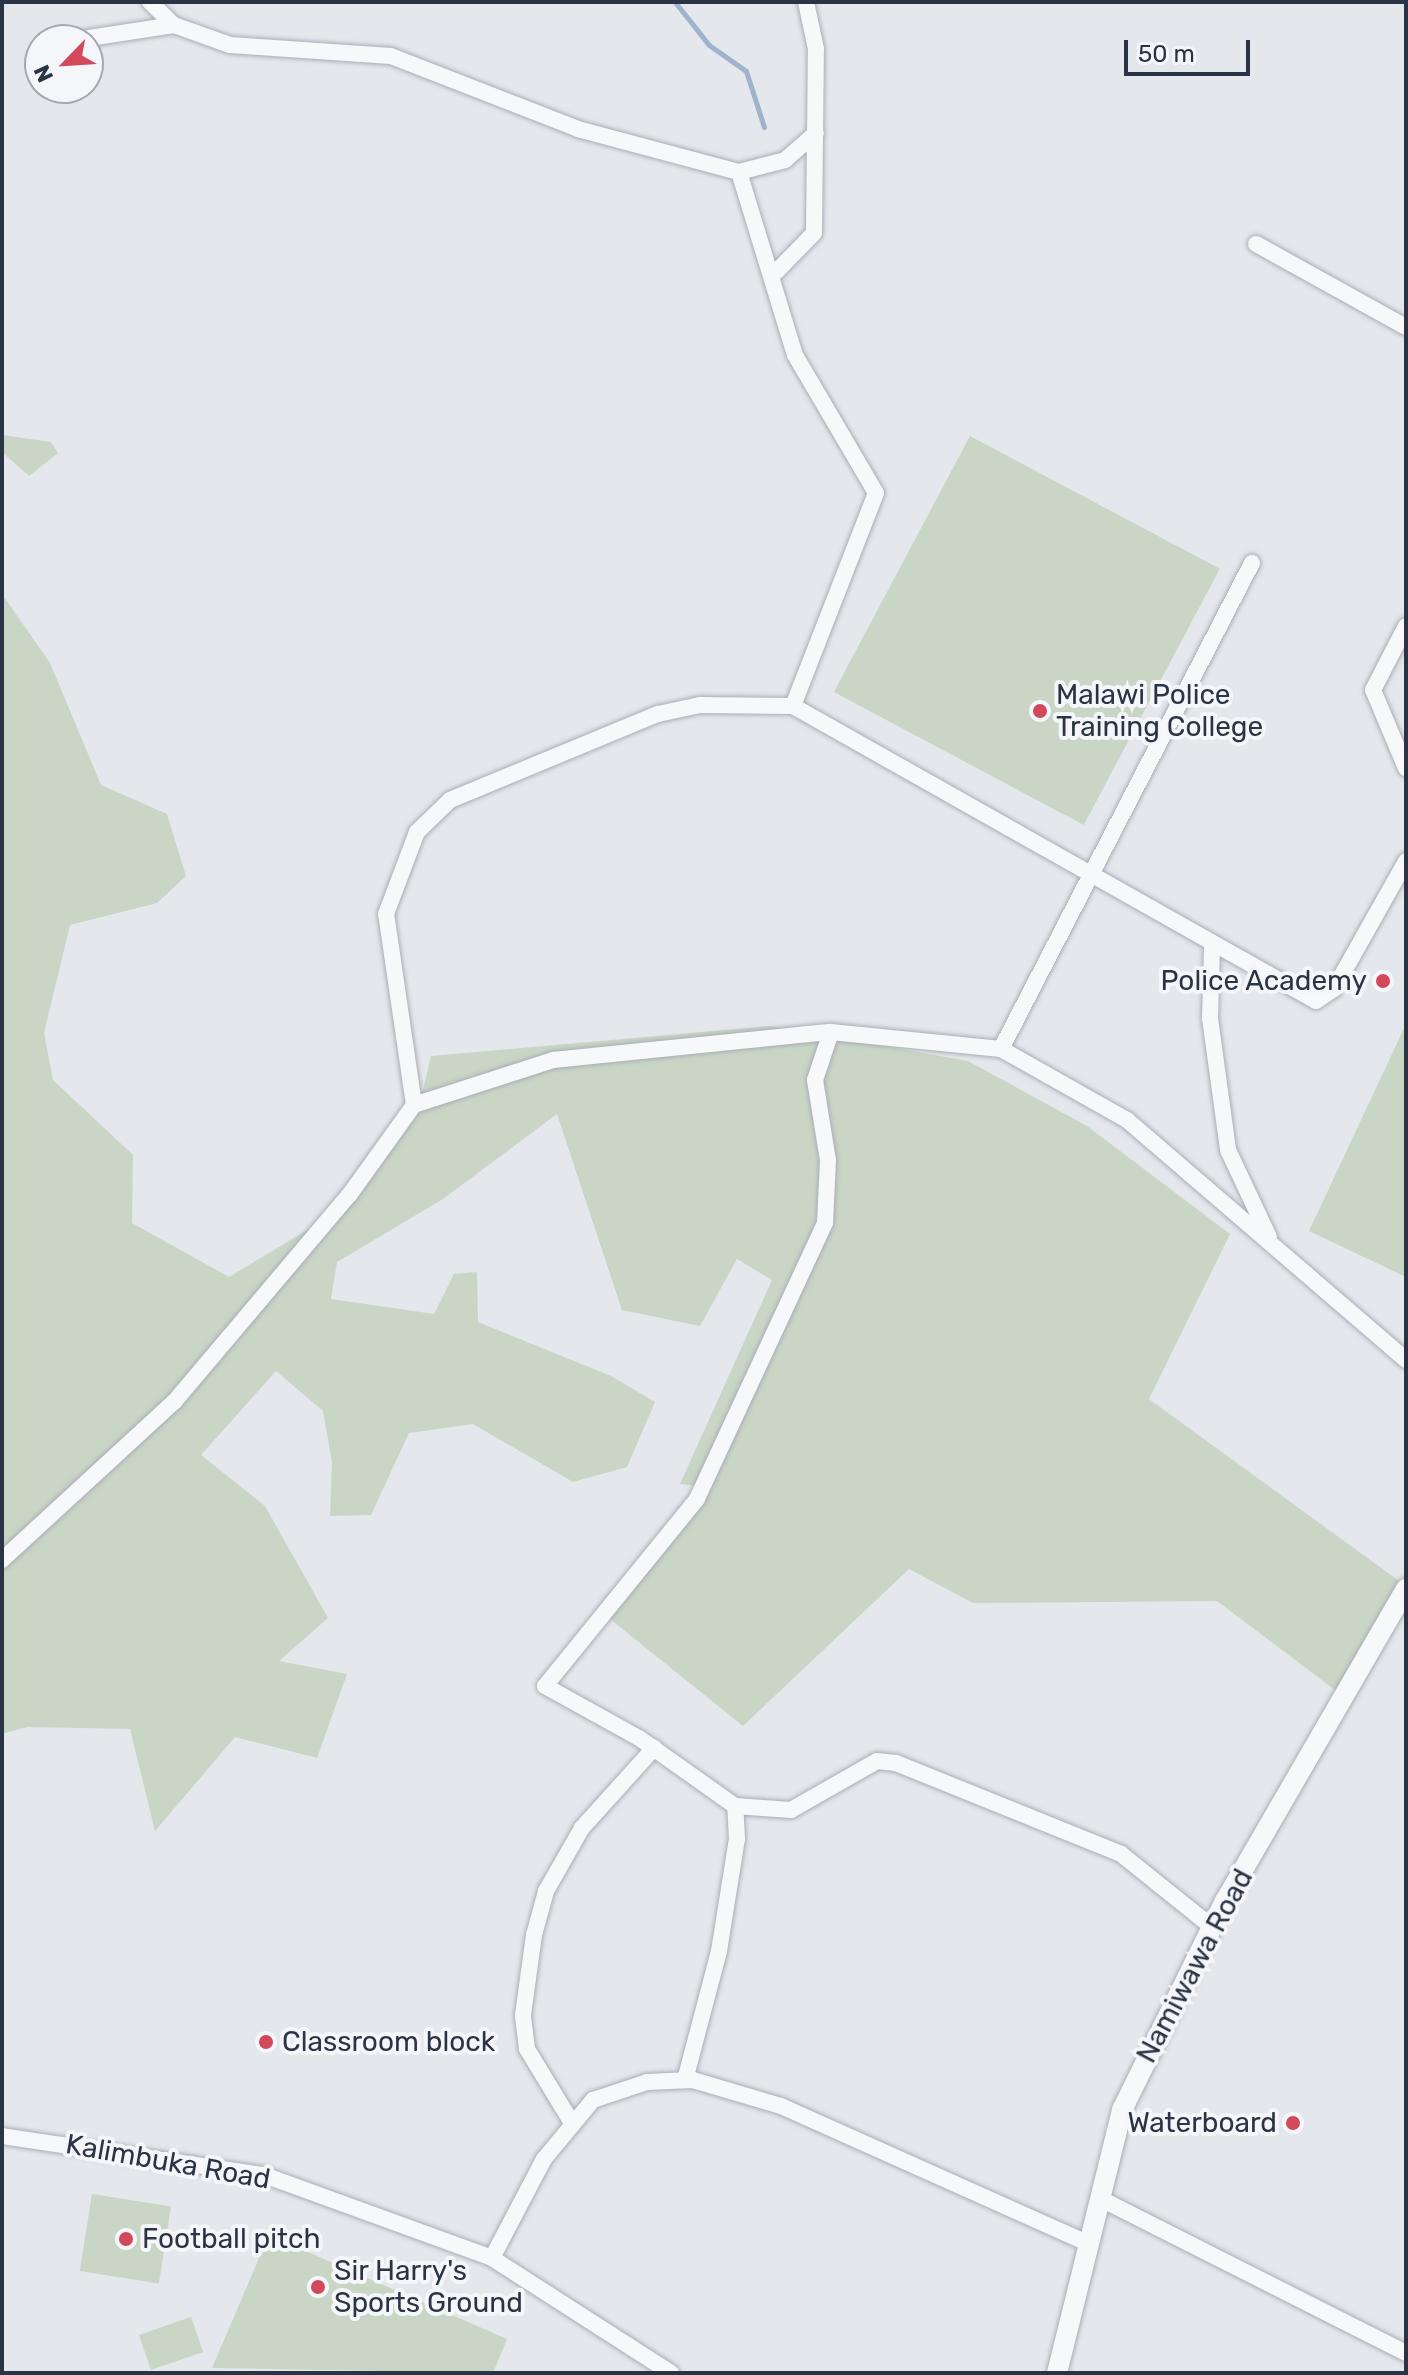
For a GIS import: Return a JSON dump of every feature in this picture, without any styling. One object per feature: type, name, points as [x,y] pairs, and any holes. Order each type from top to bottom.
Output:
[{"type":"street","points":[[150,2],[174,25]]},
{"type":"street","points":[[776,272],[814,233],[816,49],[806,2]]},
{"type":"street","points":[[104,36],[174,25],[264,51],[391,56],[578,129],[739,172],[785,160],[816,133]]},
{"type":"street","points":[[739,172],[776,272],[805,378],[876,493],[793,706]]},
{"type":"street","points":[[1256,244],[1406,327]]},
{"type":"street","points":[[1001,1049],[1252,563]]},
{"type":"street","points":[[1406,626],[1373,690],[1406,768]]},
{"type":"street","points":[[414,1105],[386,914],[417,832],[450,800],[658,714],[700,705],[793,706],[1088,878],[1316,1001],[1334,989],[1406,861]]},
{"type":"street","points":[[1212,947],[1210,1018],[1228,1150],[1276,1249]]},
{"type":"street","points":[[831,1032],[815,1080],[828,1160],[825,1223],[697,1499],[545,1686],[654,1748],[735,1806],[791,1810],[877,1761],[896,1763],[1121,1854],[1212,1927]]},
{"type":"street","points":[[2,1560],[174,1402],[350,1194],[414,1105],[553,1060],[831,1032],[1001,1049],[1127,1120],[1406,1360]]},
{"type":"street","name":"Namiwawa Road","points":[[1057,2373],[1085,2242],[1122,2110],[1212,1927],[1406,1589]]},
{"type":"street","points":[[572,2123],[527,2049],[523,2015],[534,1935],[546,1891],[582,1828],[654,1748]]},
{"type":"street","points":[[685,2080],[719,1951],[737,1839],[735,1806]]},
{"type":"street","points":[[492,2258],[525,2190],[572,2123],[604,2094],[685,2080],[781,2106],[1085,2242]]},
{"type":"street","name":"Kalimbuka Road","points":[[2,2136],[264,2175],[492,2258],[671,2373]]},
{"type":"street","points":[[1099,2198],[1406,2353]]},
{"type":"green space","points":[[2,435],[51,442],[58,453],[29,476],[2,452]]},
{"type":"green space","points":[[970,436],[1220,569],[1084,825],[834,692]]},
{"type":"green space","points":[[2,594],[50,663],[101,785],[167,814],[186,876],[157,903],[70,925],[44,1033],[53,1080],[133,1155],[132,1223],[229,1277],[312,1227],[420,1103],[431,1056],[771,1026],[968,1061],[1087,1126],[1230,1234],[1149,1399],[1406,1586],[1343,1696],[1217,1601],[973,1603],[909,1569],[743,1726],[605,1615],[709,1487],[680,1484],[772,1280],[737,1259],[700,1326],[622,1310],[557,1114],[443,1199],[337,1262],[331,1299],[434,1314],[454,1274],[477,1272],[478,1322],[611,1376],[655,1402],[627,1467],[573,1482],[473,1424],[409,1433],[371,1515],[330,1516],[332,1462],[323,1411],[276,1371],[201,1455],[265,1506],[328,1618],[279,1661],[347,1674],[317,1758],[235,1737],[155,1831],[130,1729],[27,1727],[2,1734]]},
{"type":"green space","points":[[1406,1024],[1406,1277],[1309,1231]]},
{"type":"green space","name":"Football pitch","points":[[92,2194],[171,2207],[159,2284],[80,2271]]},
{"type":"green space","name":"Sir Harry's Sports Ground","points":[[269,2235],[507,2339],[493,2373],[212,2368]]},
{"type":"green space","points":[[191,2317],[203,2352],[151,2370],[139,2335]]},
{"type":"waterway","points":[[675,2],[709,45],[746,71],[764,127]]},
{"type":"place","name":"Malawi Police Training College","points":[[1040,711]]},
{"type":"place","name":"Police Academy","points":[[1383,981]]},
{"type":"place","name":"Classroom block","points":[[266,2042]]},
{"type":"place","name":"Waterboard","points":[[1293,2123]]},
{"type":"place","name":"Football pitch","points":[[126,2239]]},
{"type":"place","name":"Sir Harry's Sports Ground","points":[[318,2287]]}]
